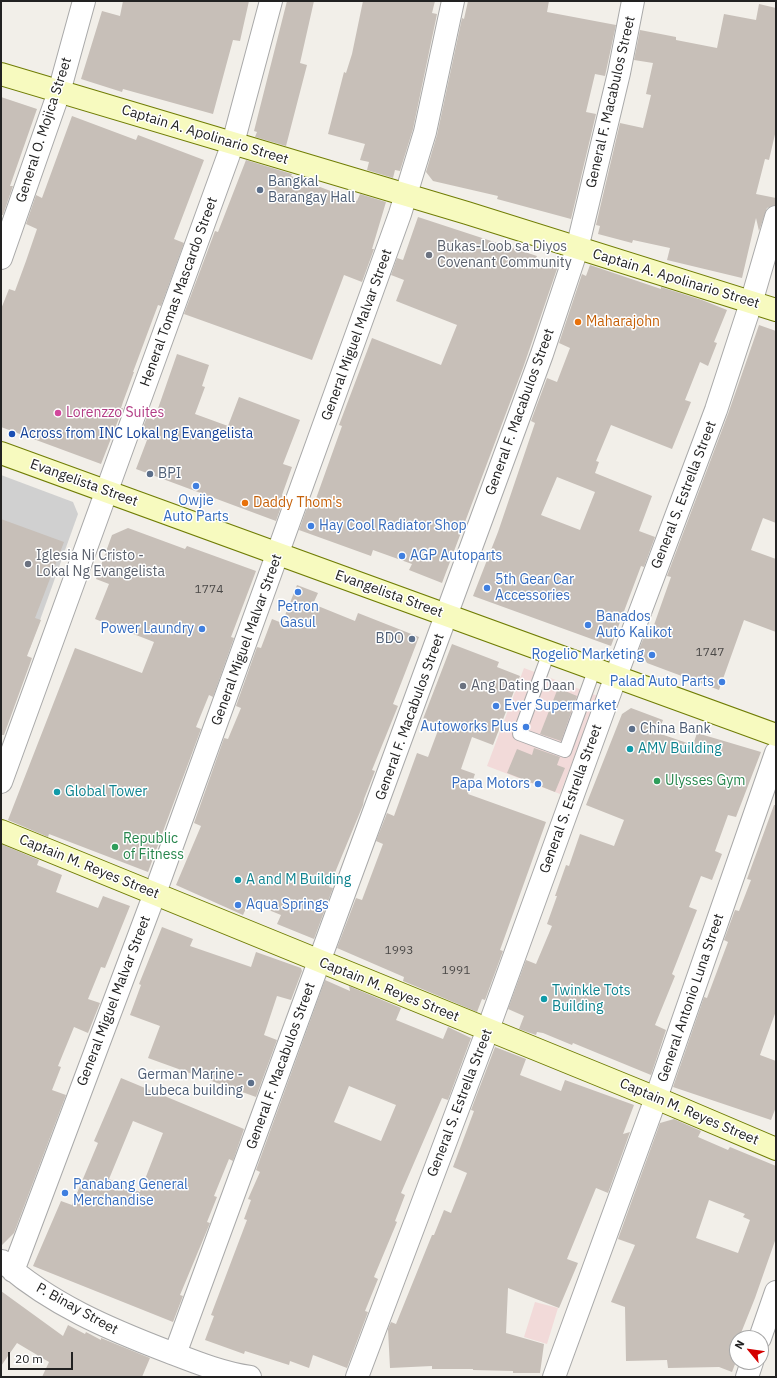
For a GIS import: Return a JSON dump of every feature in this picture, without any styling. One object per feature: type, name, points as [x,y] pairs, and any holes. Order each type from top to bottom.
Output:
[{"type":"street","name":"General O. Mojica Street","points":[[1,258],[59,92],[84,1]]},
{"type":"street","name":"Heneral Tomas Mascardo Street","points":[[1,782],[233,143],[270,1]]},
{"type":"street","name":"General Miguel Malvar Street","points":[[7,1265],[155,894],[406,196],[425,132],[452,1]]},
{"type":"street","name":"General F. Macabulos Street","points":[[175,1354],[542,354],[577,249],[619,73],[633,1]]},
{"type":"street","name":"Captain A. Apolinario Street","points":[[1,74],[467,213],[577,249],[776,310]]},
{"type":"street","name":"General S. Estrella Street","points":[[357,1377],[488,1029],[616,676],[716,410],[751,303],[776,217]]},
{"type":"street","name":"Evangelista Street","points":[[1,453],[447,614],[776,735]]},
{"type":"street","name":"General Antonio Luna Street","points":[[554,1377],[656,1098],[776,753]]},
{"type":"street","name":"Captain M. Reyes Street","points":[[1,831],[320,962],[488,1029],[776,1149]]},
{"type":"street","name":"P. Binay Street","points":[[7,1265],[70,1309],[115,1332],[215,1369],[250,1377]]},
{"type":"street","points":[[763,1330],[776,1292]]},
{"type":"lane","points":[[549,652],[519,734],[565,751],[595,668]]},
{"type":"shaded area","points":[[1,475],[73,502],[78,514],[30,648],[1,637]]},
{"type":"shaded area","points":[[524,668],[598,696],[560,794],[487,766]]},
{"type":"shaded area","points":[[535,1302],[558,1308],[547,1344],[524,1337]]},
{"type":"building","points":[[123,1],[249,1],[240,41],[233,40],[213,114],[123,89],[122,92],[81,79],[102,11],[120,16]]},
{"type":"building","points":[[287,1],[314,1],[300,63],[307,65],[286,146],[255,137],[257,132],[254,131]]},
{"type":"building","points":[[363,1],[435,1],[432,13],[437,14],[413,129],[400,171],[395,170],[393,178],[367,170],[369,162],[360,160],[365,144],[328,134],[344,72],[346,73],[352,54]]},
{"type":"building","points":[[468,1],[549,1],[547,12],[616,25],[605,76],[595,74],[586,112],[596,114],[571,219],[497,199],[498,196],[433,181],[426,172],[437,135],[462,18],[464,19]]},
{"type":"building","points":[[759,4],[776,8],[776,130],[769,160],[765,159],[756,194],[776,198],[776,205],[767,208],[759,231],[756,218],[742,278],[667,260],[670,248],[633,240],[632,243],[598,234],[600,226],[596,225],[620,123],[643,128],[651,95],[646,94],[653,63],[634,60],[640,30],[676,37],[676,40],[717,48],[724,14],[756,20]]},
{"type":"building","points":[[1,97],[37,109],[10,186],[13,186],[3,215],[1,215]]},
{"type":"building","points":[[72,116],[136,140],[138,135],[204,160],[174,239],[184,243],[161,306],[158,305],[133,372],[121,408],[123,408],[101,464],[1,427],[1,309],[9,289],[15,291],[37,229],[26,224],[36,195],[42,198]]},
{"type":"building","points":[[246,160],[292,174],[291,176],[357,201],[360,194],[386,202],[372,249],[374,249],[362,282],[344,275],[312,360],[184,314],[215,231],[218,232]]},
{"type":"building","points":[[418,217],[537,256],[536,258],[558,266],[523,368],[442,583],[409,570],[412,564],[373,550],[371,556],[299,530],[308,505],[313,507],[342,426],[339,425],[372,338],[441,365],[457,325],[396,301],[404,280],[391,275],[397,258],[403,260]]},
{"type":"building","points":[[590,265],[661,289],[661,287],[702,300],[727,310],[714,342],[717,343],[708,366],[700,362],[685,400],[691,402],[672,449],[611,425],[596,461],[599,462],[595,473],[652,496],[639,531],[655,537],[644,567],[641,566],[611,646],[473,596],[498,532],[535,423],[531,421],[547,378],[557,382],[570,348],[559,343],[582,274],[586,276]],"holes":[[[557,477],[595,492],[580,530],[541,515]]]},
{"type":"building","points":[[759,325],[776,331],[776,523],[763,518],[751,550],[776,559],[776,632],[744,620],[719,690],[647,663],[639,649],[644,637],[649,639],[671,577],[667,576],[728,414]]},
{"type":"building","points":[[177,354],[209,365],[202,386],[205,387],[195,414],[228,426],[239,397],[300,420],[283,464],[292,467],[282,495],[285,496],[276,521],[136,469],[147,440],[139,437],[147,417],[154,420]]},
{"type":"building","points":[[1,519],[64,542],[35,618],[41,620],[27,656],[32,658],[4,735],[1,735]]},
{"type":"building","points":[[128,528],[185,549],[187,546],[256,571],[231,637],[234,638],[213,697],[209,695],[196,727],[201,729],[148,872],[49,834],[48,837],[8,820],[75,648],[142,673],[154,642],[95,619],[109,584],[96,579],[112,535]]},
{"type":"building","points":[[297,585],[318,593],[313,604],[355,621],[358,613],[419,637],[393,704],[398,706],[372,770],[375,771],[363,805],[329,887],[333,888],[314,939],[277,924],[281,915],[249,902],[243,915],[176,885],[201,826],[194,823],[224,738],[228,739],[241,708],[236,706],[257,647],[261,648],[272,619],[282,623]]},
{"type":"building","points":[[452,644],[499,662],[497,667],[520,676],[493,745],[472,737],[461,769],[475,774],[468,794],[546,822],[500,950],[503,951],[485,1000],[482,999],[477,1012],[403,981],[404,977],[337,948],[356,898],[362,900],[383,844],[376,841],[387,813],[394,816],[417,753],[428,757],[440,725],[423,719]]},
{"type":"building","points":[[558,688],[577,696],[561,741],[540,734]]},
{"type":"building","points":[[631,708],[663,720],[658,733],[693,745],[697,733],[761,752],[736,817],[728,815],[715,851],[722,854],[712,880],[701,876],[689,907],[697,910],[672,974],[675,976],[655,1025],[666,1030],[651,1075],[573,1043],[572,1045],[543,1033],[537,1032],[536,1035],[519,1029],[524,1016],[508,1009],[526,960],[536,964],[552,926],[547,924],[557,896],[555,896],[566,865],[569,866],[580,834],[614,846],[624,820],[586,805],[622,714]]},
{"type":"building","points":[[534,748],[560,757],[557,765],[565,768],[555,792],[507,773],[517,749],[532,755]]},
{"type":"building","points":[[774,805],[776,805],[776,1011],[760,1055],[776,1061],[776,1107],[771,1120],[673,1087],[704,997],[707,998],[728,942],[724,940],[735,910],[739,911],[751,880],[747,879]]},
{"type":"building","points":[[1,844],[39,860],[37,865],[62,875],[56,892],[98,908],[103,896],[130,906],[105,968],[101,967],[88,999],[100,1003],[88,1033],[74,1027],[58,1066],[61,1067],[52,1090],[66,1095],[14,1233],[1,1246]]},
{"type":"building","points":[[162,927],[193,939],[190,946],[251,967],[256,952],[301,968],[302,971],[291,1000],[277,996],[264,1035],[277,1040],[256,1097],[148,1058],[160,1026],[130,1015],[141,985],[139,984]]},
{"type":"building","points":[[325,980],[350,991],[349,986],[401,1008],[396,1020],[443,1039],[448,1027],[471,1038],[448,1100],[442,1098],[401,1193],[405,1195],[395,1221],[397,1222],[374,1277],[378,1279],[365,1311],[368,1312],[347,1368],[313,1355],[309,1368],[290,1361],[289,1365],[245,1351],[244,1354],[205,1340],[214,1316],[211,1315],[247,1220],[244,1219],[251,1200],[248,1199],[260,1172],[256,1170]],"holes":[[[349,1086],[396,1105],[381,1141],[334,1122]]]},
{"type":"building","points":[[495,1047],[526,1059],[520,1075],[561,1091],[565,1080],[634,1105],[623,1134],[630,1132],[608,1193],[596,1188],[567,1259],[578,1263],[559,1308],[508,1288],[506,1333],[544,1344],[540,1373],[513,1373],[513,1371],[473,1369],[432,1369],[432,1366],[390,1368],[388,1329],[391,1322],[396,1324],[432,1235],[434,1235],[444,1210],[451,1213],[467,1173],[453,1167],[474,1111],[471,1110]]},
{"type":"building","points":[[121,1078],[244,1129],[233,1161],[229,1159],[214,1196],[217,1197],[207,1222],[210,1223],[180,1295],[183,1296],[173,1322],[33,1266],[61,1201],[72,1205],[98,1143],[94,1141]],"holes":[[[133,1121],[163,1133],[140,1192],[109,1179]]]},
{"type":"building","points":[[674,1119],[701,1131],[698,1137],[728,1150],[730,1147],[776,1166],[776,1238],[742,1330],[729,1330],[729,1370],[733,1370],[732,1372],[719,1367],[668,1368],[667,1360],[626,1361],[625,1307],[611,1302],[635,1245],[618,1239],[660,1123]],"holes":[[[709,1200],[745,1214],[743,1217],[750,1220],[738,1253],[696,1238]]]},
{"type":"building","points":[[1,1291],[63,1336],[68,1325],[85,1334],[86,1332],[101,1340],[101,1338],[150,1358],[142,1377],[42,1377],[49,1362],[17,1343],[1,1366]]},
{"type":"place","name":"Bangkal Barangay Hall","points":[[260,190]]},
{"type":"place","name":"Bukas-Loob sa Diyos Covenant Community","points":[[429,255]]},
{"type":"place","name":"Maharajohn","points":[[578,322]]},
{"type":"place","name":"Lorenzzo Suites","points":[[58,413]]},
{"type":"place","name":"Across from INC Lokal ng Evangelista","points":[[12,434]]},
{"type":"place","name":"BPI","points":[[150,474]]},
{"type":"place","name":"Owjie Auto Parts","points":[[196,486]]},
{"type":"place","name":"Daddy Thom's","points":[[245,503]]},
{"type":"place","name":"Hay Cool Radiator Shop","points":[[311,526]]},
{"type":"place","name":"AGP Autoparts","points":[[402,556]]},
{"type":"place","name":"Iglesia Ni Cristo - Lokal Ng Evangelista","points":[[28,564]]},
{"type":"place","name":"5th Gear Car Accessories","points":[[487,588]]},
{"type":"place","name":"Petron Gasul","points":[[298,592]]},
{"type":"place","name":"Banados Auto Kalikot","points":[[588,625]]},
{"type":"place","name":"Power Laundry","points":[[202,629]]},
{"type":"place","name":"BDO","points":[[412,639]]},
{"type":"place","name":"Rogelio Marketing","points":[[652,655]]},
{"type":"place","name":"Palad Auto Parts","points":[[722,682]]},
{"type":"place","name":"Ang Dating Daan","points":[[463,686]]},
{"type":"place","name":"Ever Supermarket","points":[[496,706]]},
{"type":"place","name":"Autoworks Plus","points":[[526,727]]},
{"type":"place","name":"China Bank","points":[[632,729]]},
{"type":"place","name":"AMV Building","points":[[630,749]]},
{"type":"place","name":"Ulysses Gym","points":[[657,781]]},
{"type":"place","name":"Papa Motors","points":[[538,784]]},
{"type":"place","name":"Global Tower","points":[[57,792]]},
{"type":"place","name":"Republic of Fitness","points":[[115,847]]},
{"type":"place","name":"A and M Building","points":[[238,880]]},
{"type":"place","name":"Aqua Springs","points":[[238,905]]},
{"type":"place","name":"Twinkle Tots Building","points":[[544,999]]},
{"type":"place","name":"German Marine - Lubeca building","points":[[251,1083]]},
{"type":"place","name":"Panabang General Merchandise","points":[[65,1193]]}]
